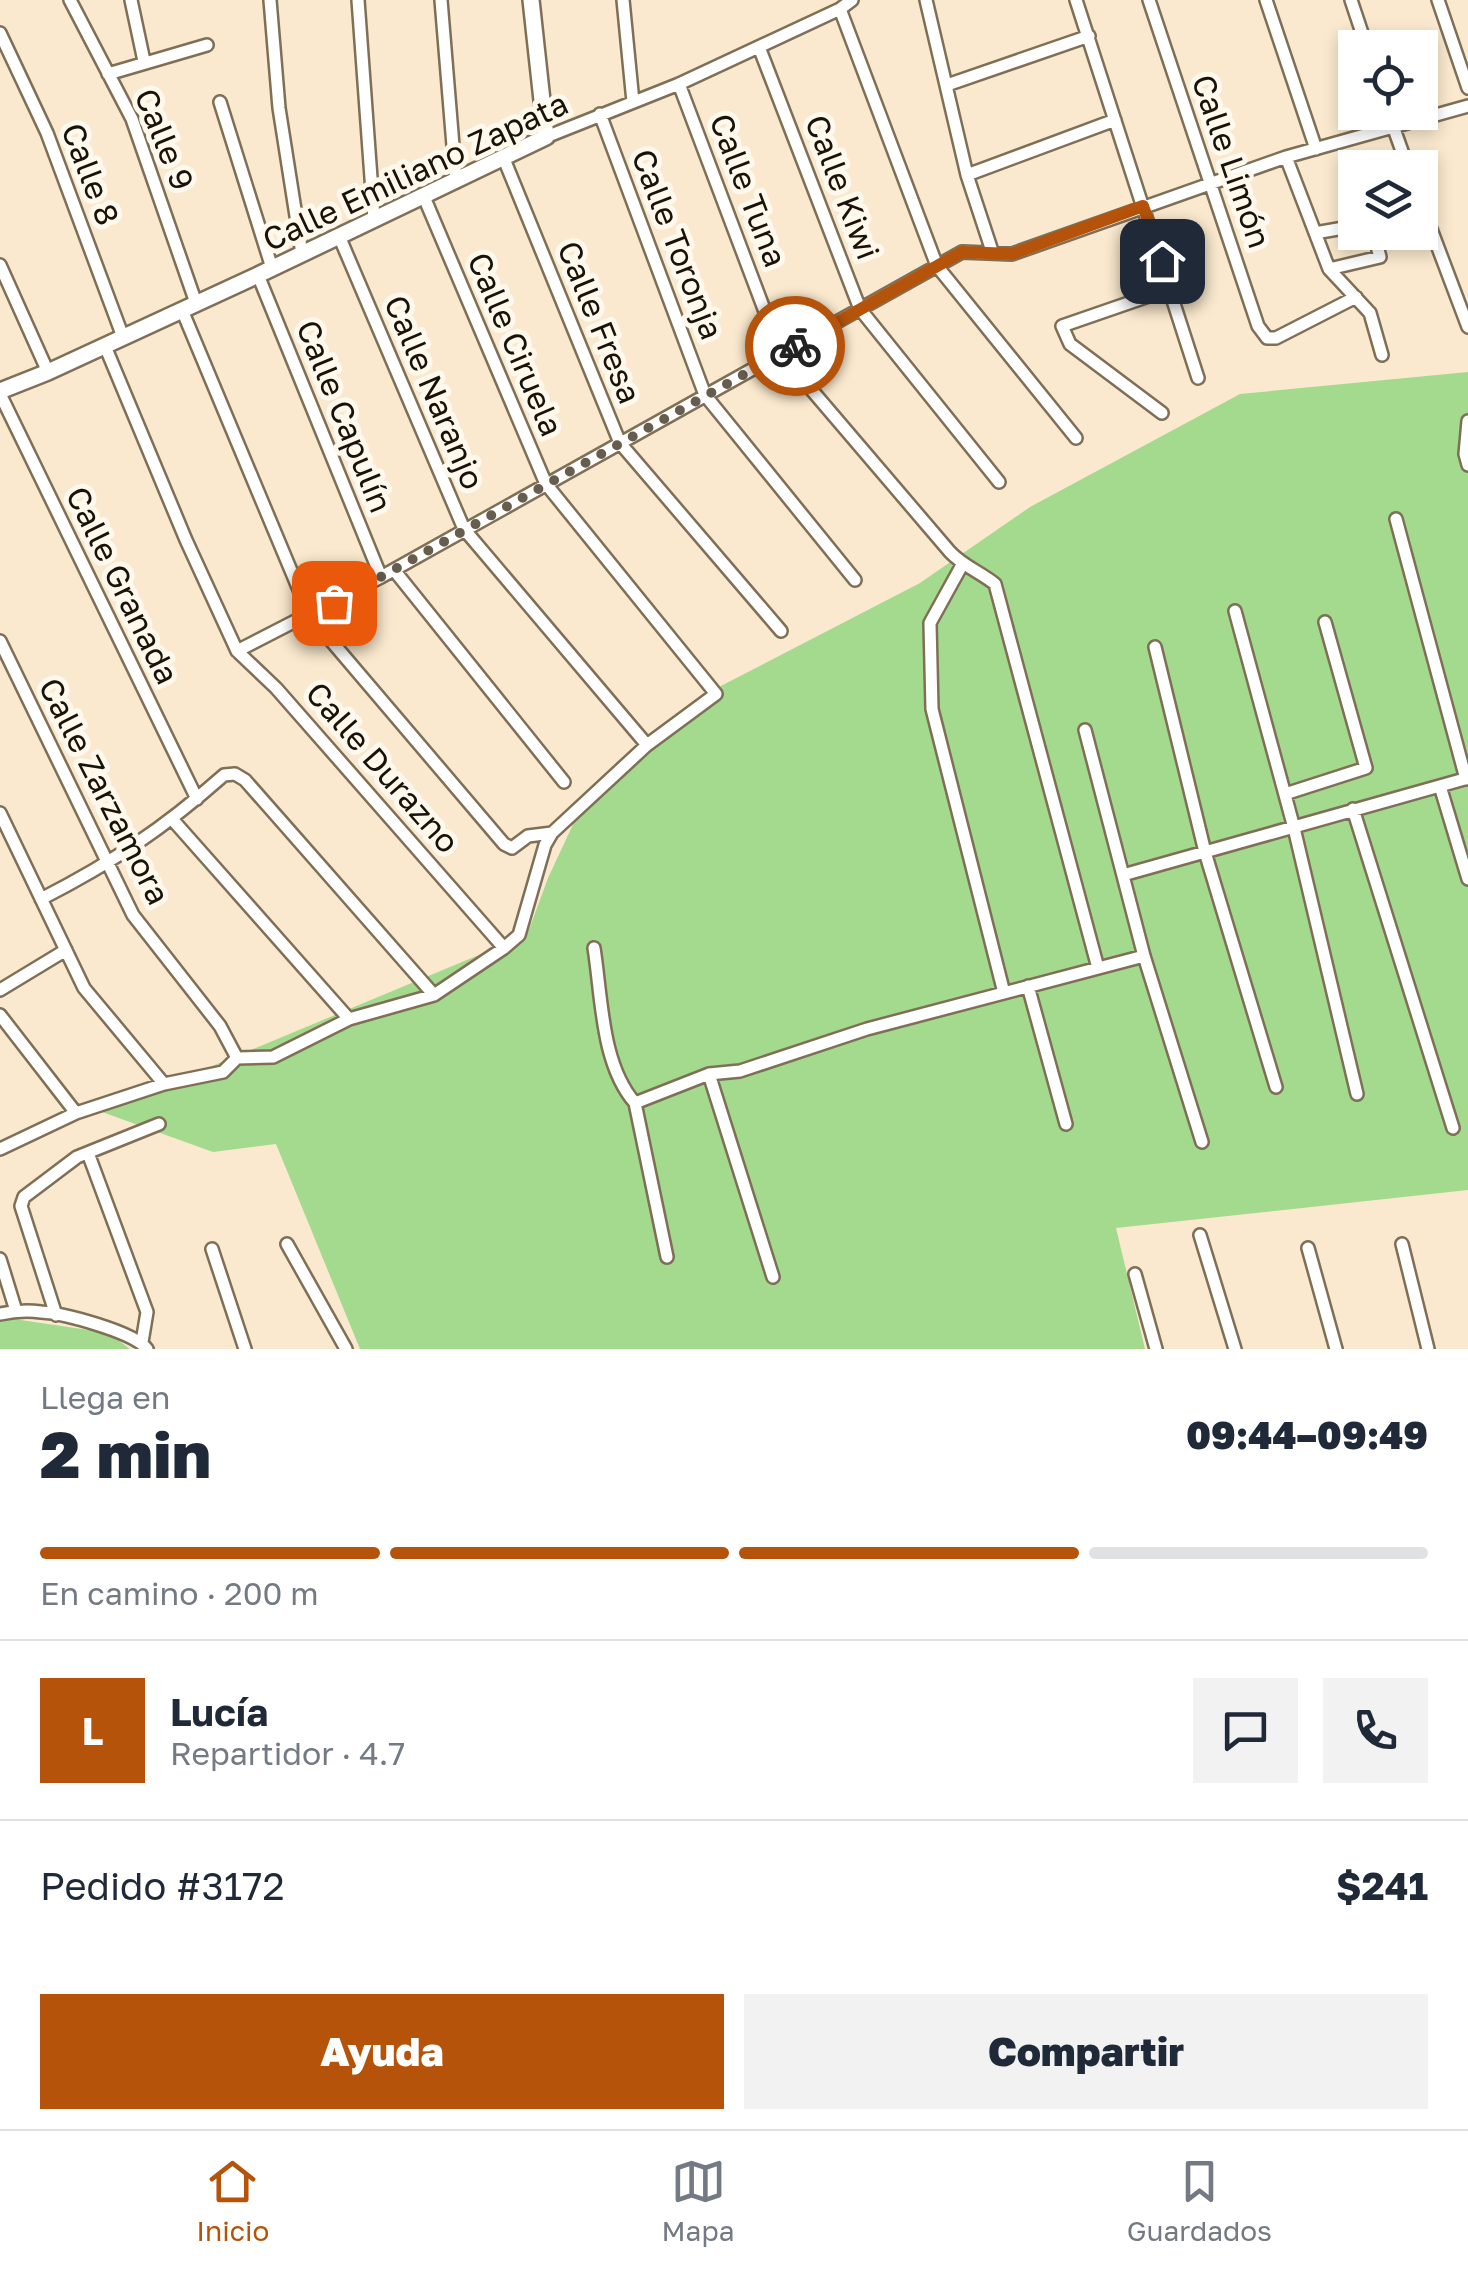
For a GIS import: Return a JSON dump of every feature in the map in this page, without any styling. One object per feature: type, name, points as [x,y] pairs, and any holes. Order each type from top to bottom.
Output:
[{"type":"main road","points":[[531,0],[546,137]]},
{"type":"main road","name":"Calle Emiliano Zapata","points":[[0,393],[546,137]]},
{"type":"street","name":"Calle 9","points":[[70,0],[132,119],[189,306],[310,616],[504,844],[512,848],[528,836],[552,833]]},
{"type":"street","points":[[130,0],[144,61]]},
{"type":"street","points":[[270,0],[278,108],[302,254]]},
{"type":"street","points":[[358,0],[374,219]]},
{"type":"street","points":[[441,0],[456,182]]},
{"type":"street","points":[[622,0],[633,102]]},
{"type":"street","name":"Calle Emiliano Zapata","points":[[546,137],[679,84],[852,0]]},
{"type":"street","points":[[926,0],[967,176],[992,251]]},
{"type":"street","points":[[1076,0],[1198,378]]},
{"type":"street","name":"Calle Limón","points":[[1149,0],[1258,326],[1267,338],[1276,338],[1356,298]]},
{"type":"street","points":[[1266,0],[1316,148]]},
{"type":"street","points":[[1352,0],[1361,30]]},
{"type":"street","points":[[1438,0],[1468,88]]},
{"type":"street","points":[[840,9],[937,266],[1076,438]]},
{"type":"street","name":"Calle 8","points":[[0,34],[47,133],[123,337]]},
{"type":"street","points":[[947,85],[1088,36]]},
{"type":"street","points":[[108,74],[207,46]]},
{"type":"street","name":"Calle Kiwi","points":[[759,46],[860,309],[999,482]]},
{"type":"street","name":"Calle Tuna","points":[[679,84],[781,354],[962,565],[982,573],[995,584],[1098,968]]},
{"type":"street","name":"Calle Capulín","points":[[220,102],[265,271],[381,578]]},
{"type":"street","points":[[1438,114],[1468,106]]},
{"type":"street","name":"Calle Toronja","points":[[600,114],[704,394],[854,580]]},
{"type":"street","points":[[967,176],[1115,120]]},
{"type":"street","points":[[238,651],[381,578],[962,252],[1012,254],[1210,182],[1381,130]]},
{"type":"street","points":[[1286,157],[1329,268],[1370,313],[1382,355]]},
{"type":"street","name":"Calle Fresa","points":[[504,159],[620,442],[781,631]]},
{"type":"street","name":"Calle Ciruela","points":[[424,197],[546,484],[716,694],[647,745]]},
{"type":"street","points":[[1315,233],[1338,229]]},
{"type":"street","name":"Calle Naranjo","points":[[339,236],[464,529],[647,745]]},
{"type":"street","points":[[1438,248],[1468,327]]},
{"type":"street","points":[[1329,268],[1380,256],[1378,250]]},
{"type":"street","points":[[0,265],[48,372]]},
{"type":"street","points":[[1162,413],[1070,344],[1062,326],[1172,288]]},
{"type":"street","name":"Calle Durazno","points":[[105,346],[186,540],[238,651],[276,688],[504,948]]},
{"type":"street","name":"Calle Granada","points":[[0,393],[197,799]]},
{"type":"street","points":[[1468,421],[1468,465]]},
{"type":"street","points":[[1123,875],[1467,779],[1396,520]]},
{"type":"street","points":[[962,565],[930,623],[932,709],[1004,993]]},
{"type":"street","points":[[394,570],[564,782]]},
{"type":"street","points":[[1235,611],[1294,828],[1357,1094]]},
{"type":"street","points":[[1284,794],[1366,768],[1325,622]]},
{"type":"street","name":"Calle Zarzamora","points":[[0,641],[133,915],[220,1026],[237,1058]]},
{"type":"street","points":[[1156,646],[1205,852],[1276,1087]]},
{"type":"street","points":[[1085,730],[1144,956],[1202,1142]]},
{"type":"street","points":[[0,1149],[76,1114],[164,1084],[223,1072],[237,1058],[273,1056],[349,1020],[434,995],[519,935],[552,833],[647,745]]},
{"type":"street","points":[[42,899],[106,866],[224,776],[235,774],[245,780],[434,995]]},
{"type":"street","points":[[1440,786],[1468,879]]},
{"type":"street","points":[[1353,810],[1453,1128]]},
{"type":"street","points":[[0,813],[84,988],[164,1084]]},
{"type":"street","points":[[172,819],[349,1020]]},
{"type":"street","points":[[594,948],[608,1039],[620,1086],[635,1104],[666,1257]]},
{"type":"street","points":[[0,990],[66,950]]},
{"type":"street","points":[[635,1104],[708,1074],[740,1071],[867,1029],[1144,956]]},
{"type":"street","points":[[1028,986],[1066,1124]]},
{"type":"street","points":[[0,1015],[76,1114]]},
{"type":"street","points":[[708,1074],[773,1277]]},
{"type":"street","points":[[56,1314],[21,1206],[24,1197],[61,1166],[159,1124]]},
{"type":"street","points":[[0,1314],[56,1314],[144,1346],[146,1312],[88,1153]]},
{"type":"street","points":[[1200,1235],[1235,1349]]},
{"type":"street","points":[[287,1244],[346,1349]]},
{"type":"street","points":[[1402,1244],[1428,1349]]},
{"type":"street","points":[[1308,1248],[1336,1349]]},
{"type":"street","points":[[212,1249],[245,1349]]},
{"type":"street","points":[[0,1259],[16,1311]]},
{"type":"street","points":[[1135,1274],[1156,1349]]},
{"type":"green space","points":[[1468,372],[1468,1190],[1116,1228],[1145,1349],[360,1349],[276,1144],[213,1152],[102,1112],[527,935],[576,818],[656,736],[715,689],[920,583],[1030,507],[1240,394]]},
{"type":"green space","points":[[0,1319],[109,1333],[130,1349],[0,1349]]},
{"type":"way so far","points":[[334,603],[795,346]]},
{"type":"route","points":[[795,346],[962,252],[1012,254],[1143,206],[1162,261]]}]
